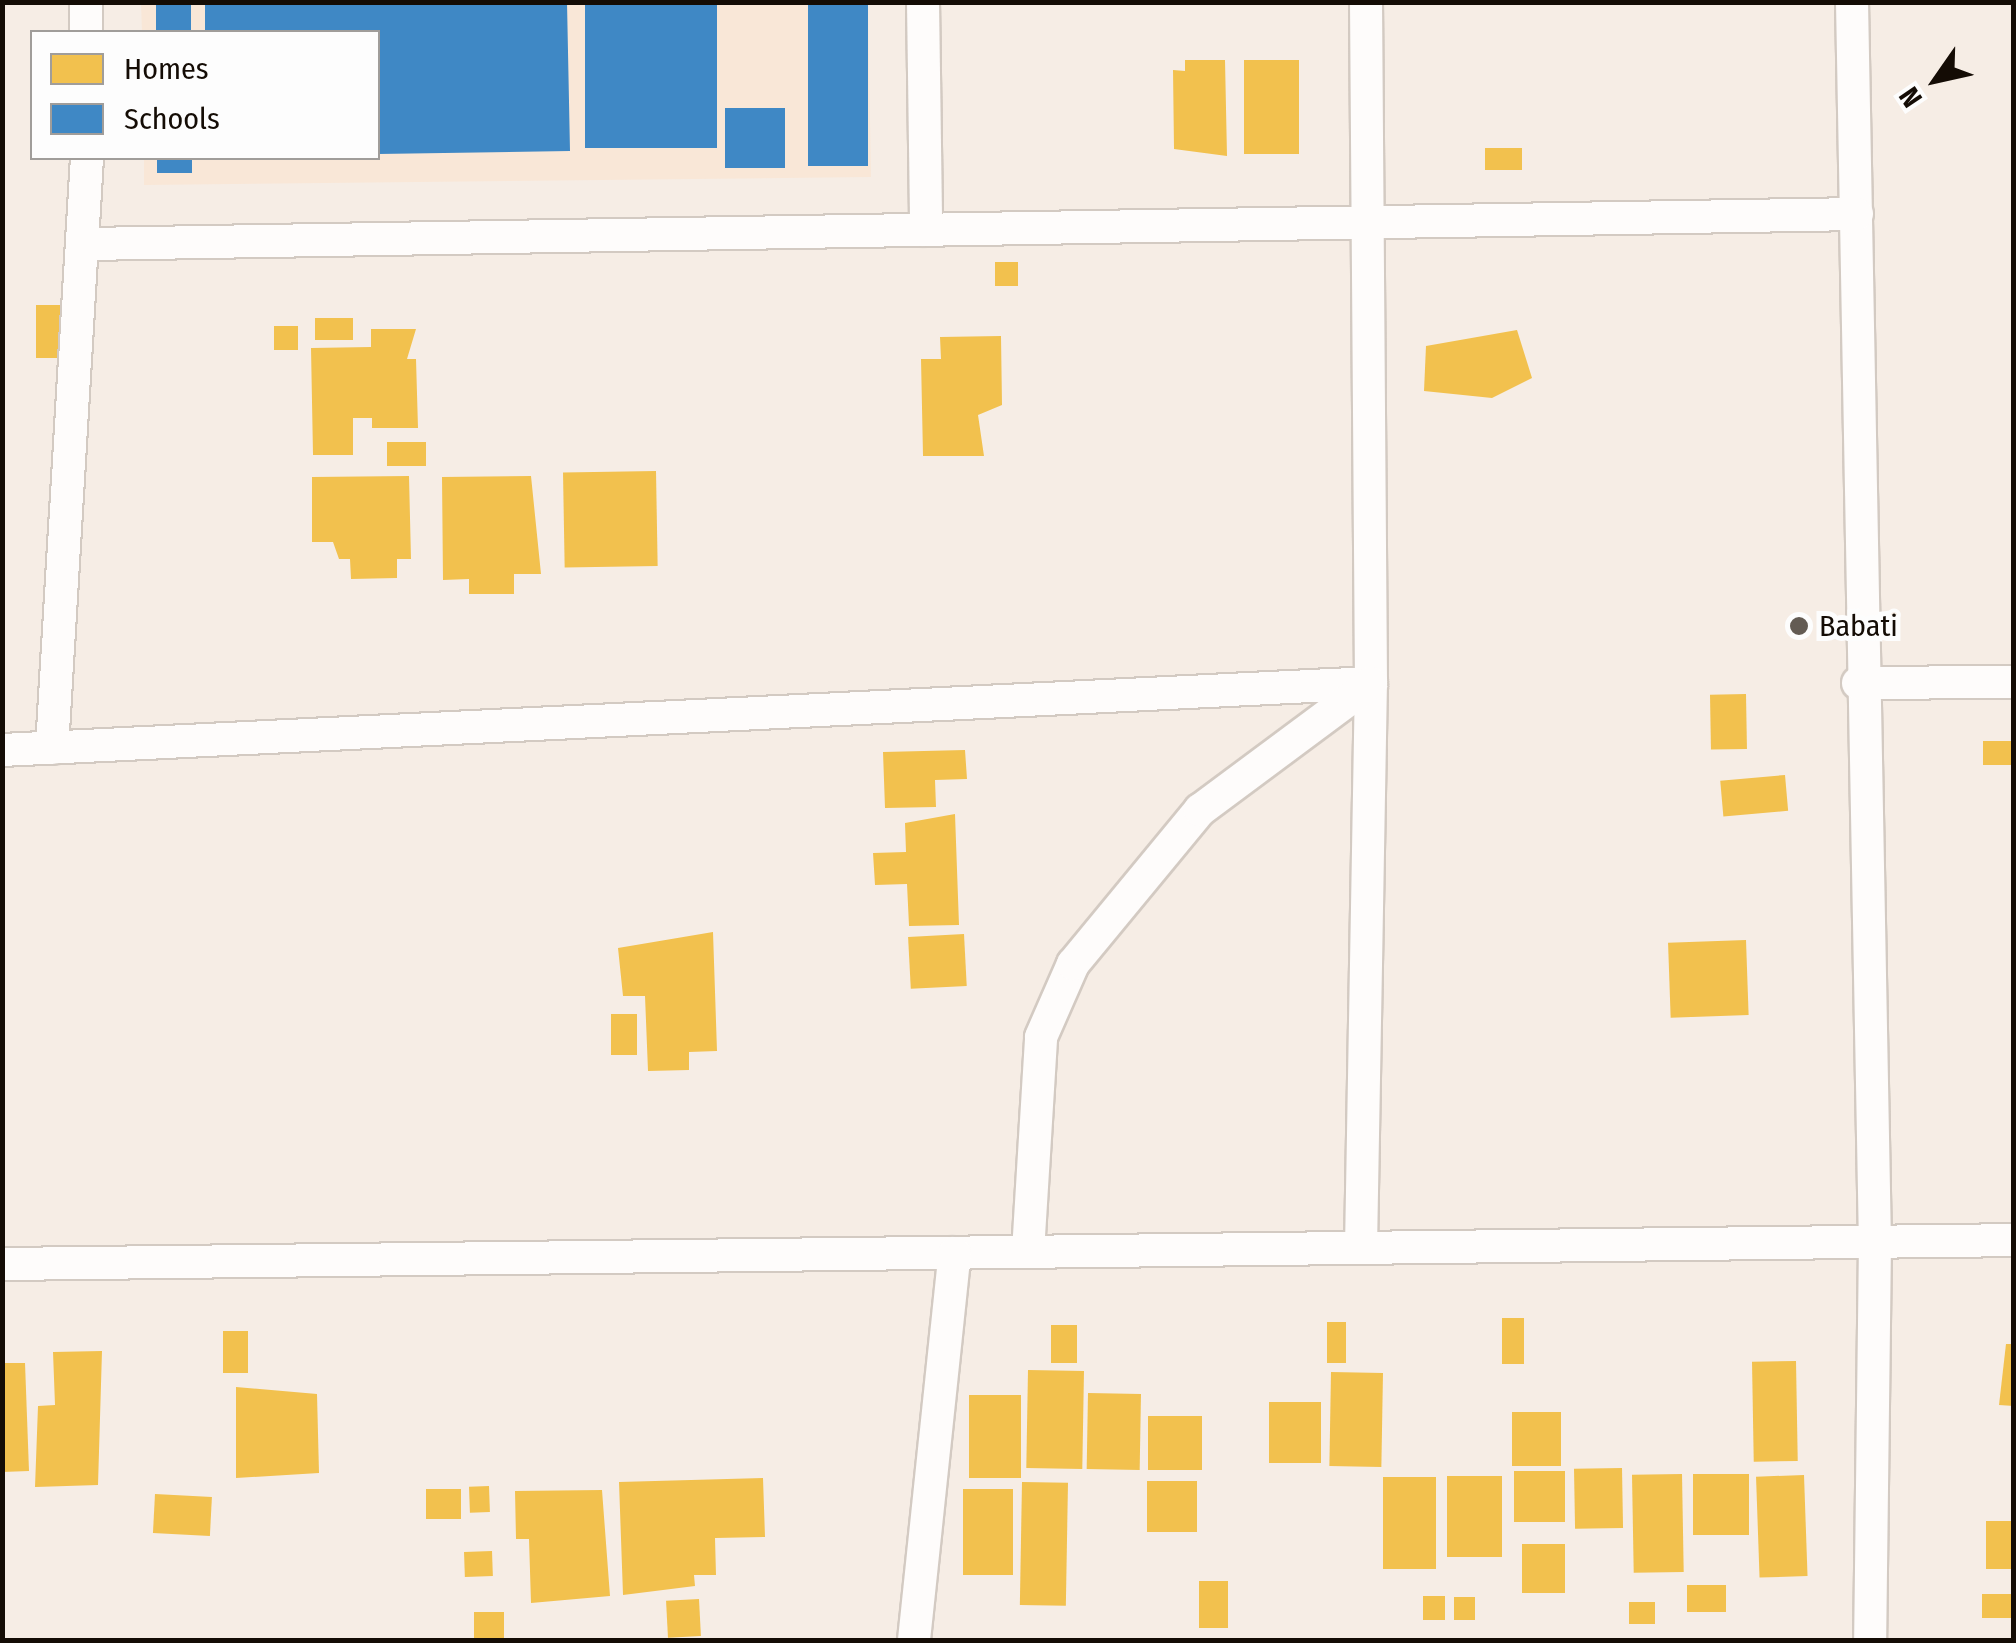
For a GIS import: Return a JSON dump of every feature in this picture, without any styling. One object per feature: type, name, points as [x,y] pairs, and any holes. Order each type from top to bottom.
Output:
[{"type":"street","points":[[86,2],[86,30]]},
{"type":"street","points":[[924,2],[926,230]]},
{"type":"street","points":[[1361,1248],[1370,683],[1366,2]]},
{"type":"street","points":[[1852,2],[1858,214],[1858,683],[1875,1242],[1870,1640]]},
{"type":"street","points":[[52,748],[87,244],[87,160]]},
{"type":"street","points":[[87,244],[1858,214]]},
{"type":"street","points":[[1858,683],[2014,682]]},
{"type":"street","points":[[2,750],[1370,683]]},
{"type":"street","points":[[1028,1252],[1041,1036],[1073,964],[1200,810],[1370,683]]},
{"type":"street","points":[[2,1264],[2014,1240]]},
{"type":"street","points":[[914,1640],[954,1253]]},
{"type":"shaded area","points":[[141,3],[868,3],[871,177],[144,185],[144,160],[380,160],[380,30],[142,30]]},
{"type":"building: Homes","points":[[1185,60],[1225,60],[1227,156],[1174,149],[1173,70],[1185,71]]},
{"type":"building: Homes","points":[[1244,60],[1299,60],[1299,154],[1244,154]]},
{"type":"building: Homes","points":[[1485,148],[1522,148],[1522,170],[1485,170]]},
{"type":"building: Homes","points":[[995,262],[1018,262],[1018,286],[995,286]]},
{"type":"building: Homes","points":[[36,305],[61,305],[61,358],[36,358]]},
{"type":"building: Homes","points":[[315,318],[353,318],[353,340],[315,340]]},
{"type":"building: Homes","points":[[274,326],[298,326],[298,350],[274,350]]},
{"type":"building: Homes","points":[[371,329],[416,329],[407,359],[416,359],[418,428],[372,428],[372,418],[353,418],[353,455],[313,455],[311,348],[371,347]]},
{"type":"building: Homes","points":[[1517,330],[1532,378],[1492,398],[1424,391],[1426,346]]},
{"type":"building: Homes","points":[[1001,336],[1002,405],[978,415],[984,456],[923,456],[921,359],[941,359],[940,337]]},
{"type":"building: Homes","points":[[387,442],[426,442],[426,466],[387,466]]},
{"type":"building: Homes","points":[[656,471],[658,566],[565,568],[563,473]]},
{"type":"building: Homes","points":[[409,476],[411,559],[397,559],[397,578],[351,579],[350,559],[339,559],[333,542],[312,542],[312,477]]},
{"type":"building: Homes","points":[[531,476],[541,574],[514,574],[514,594],[469,594],[469,579],[443,580],[442,477]]},
{"type":"building: Homes","points":[[1746,694],[1747,749],[1711,750],[1710,695]]},
{"type":"building: Homes","points":[[1983,741],[2014,741],[2014,765],[1983,765]]},
{"type":"building: Homes","points":[[965,750],[967,779],[935,780],[936,807],[885,808],[883,752]]},
{"type":"building: Homes","points":[[1785,775],[1788,811],[1723,817],[1720,781]]},
{"type":"building: Homes","points":[[955,814],[959,925],[909,926],[907,884],[875,885],[873,853],[906,852],[905,823]]},
{"type":"building: Homes","points":[[713,932],[717,1051],[689,1052],[689,1070],[648,1071],[645,996],[623,996],[618,948]]},
{"type":"building: Homes","points":[[964,934],[967,986],[911,989],[908,937]]},
{"type":"building: Homes","points":[[1746,940],[1749,1015],[1671,1018],[1668,943]]},
{"type":"building: Homes","points":[[611,1014],[637,1014],[637,1055],[611,1055]]},
{"type":"building: Homes","points":[[1502,1318],[1524,1318],[1524,1364],[1502,1364]]},
{"type":"building: Homes","points":[[1327,1322],[1346,1322],[1346,1363],[1327,1363]]},
{"type":"building: Homes","points":[[1051,1325],[1077,1325],[1077,1363],[1051,1363]]},
{"type":"building: Homes","points":[[223,1331],[248,1331],[248,1373],[223,1373]]},
{"type":"building: Homes","points":[[2006,1344],[2014,1344],[2014,1406],[1999,1405]]},
{"type":"building: Homes","points":[[102,1351],[98,1485],[35,1487],[38,1406],[55,1405],[53,1352]]},
{"type":"building: Homes","points":[[1796,1361],[1798,1461],[1754,1462],[1752,1362]]},
{"type":"building: Homes","points":[[2,1363],[25,1363],[29,1471],[2,1472]]},
{"type":"building: Homes","points":[[1028,1370],[1084,1371],[1082,1469],[1026,1468]]},
{"type":"building: Homes","points":[[1331,1372],[1383,1373],[1381,1467],[1329,1466]]},
{"type":"building: Homes","points":[[236,1387],[317,1394],[319,1473],[236,1478]]},
{"type":"building: Homes","points":[[1088,1393],[1141,1394],[1140,1470],[1087,1469]]},
{"type":"building: Homes","points":[[969,1395],[1021,1395],[1021,1478],[969,1478]]},
{"type":"building: Homes","points":[[1269,1402],[1321,1402],[1321,1463],[1269,1463]]},
{"type":"building: Homes","points":[[1512,1412],[1561,1412],[1561,1466],[1512,1466]]},
{"type":"building: Homes","points":[[1148,1416],[1202,1416],[1202,1470],[1148,1470]]},
{"type":"building: Homes","points":[[1622,1468],[1623,1528],[1575,1529],[1574,1469]]},
{"type":"building: Homes","points":[[1514,1471],[1565,1471],[1565,1522],[1514,1522]]},
{"type":"building: Homes","points":[[1682,1474],[1684,1572],[1634,1573],[1632,1475]]},
{"type":"building: Homes","points":[[1693,1474],[1749,1474],[1749,1535],[1693,1535]]},
{"type":"building: Homes","points":[[1804,1475],[1808,1576],[1760,1578],[1756,1477]]},
{"type":"building: Homes","points":[[1447,1476],[1502,1476],[1502,1557],[1447,1557]]},
{"type":"building: Homes","points":[[1383,1477],[1436,1477],[1436,1569],[1383,1569]]},
{"type":"building: Homes","points":[[763,1478],[765,1537],[715,1538],[716,1575],[694,1575],[695,1586],[623,1595],[619,1482]]},
{"type":"building: Homes","points":[[1147,1481],[1197,1481],[1197,1532],[1147,1532]]},
{"type":"building: Homes","points":[[1022,1482],[1068,1483],[1066,1606],[1020,1605]]},
{"type":"building: Homes","points":[[489,1486],[490,1512],[470,1513],[469,1487]]},
{"type":"building: Homes","points":[[426,1489],[461,1489],[461,1519],[426,1519]]},
{"type":"building: Homes","points":[[963,1489],[1013,1489],[1013,1575],[963,1575]]},
{"type":"building: Homes","points":[[602,1490],[610,1596],[531,1603],[529,1539],[516,1539],[515,1491]]},
{"type":"building: Homes","points":[[155,1494],[212,1497],[210,1536],[153,1533]]},
{"type":"building: Homes","points":[[1986,1521],[2014,1521],[2014,1569],[1986,1569]]},
{"type":"building: Homes","points":[[1522,1544],[1565,1544],[1565,1593],[1522,1593]]},
{"type":"building: Homes","points":[[492,1551],[493,1576],[465,1577],[464,1552]]},
{"type":"building: Homes","points":[[1199,1581],[1228,1581],[1228,1628],[1199,1628]]},
{"type":"building: Homes","points":[[1687,1585],[1726,1585],[1726,1612],[1687,1612]]},
{"type":"building: Homes","points":[[1982,1594],[2014,1594],[2014,1618],[1982,1618]]},
{"type":"building: Homes","points":[[1423,1596],[1445,1596],[1445,1620],[1423,1620]]},
{"type":"building: Homes","points":[[1454,1597],[1475,1597],[1475,1620],[1454,1620]]},
{"type":"building: Homes","points":[[699,1599],[701,1636],[668,1638],[666,1601]]},
{"type":"building: Homes","points":[[1629,1602],[1655,1602],[1655,1624],[1629,1624]]},
{"type":"building: Homes","points":[[474,1612],[504,1612],[504,1640],[474,1640]]},
{"type":"building: Schools","points":[[156,2],[191,2],[191,30],[156,30]]},
{"type":"building: Schools","points":[[205,2],[567,2],[570,151],[380,154],[380,30],[205,30]]},
{"type":"building: Schools","points":[[585,2],[717,2],[717,148],[585,148]]},
{"type":"building: Schools","points":[[808,2],[868,2],[868,166],[808,166]]},
{"type":"building: Schools","points":[[725,108],[785,108],[785,168],[725,168]]},
{"type":"building: Schools","points":[[157,160],[192,160],[192,173],[157,173]]},
{"type":"place","name":"Babati","points":[[1799,626]]}]
